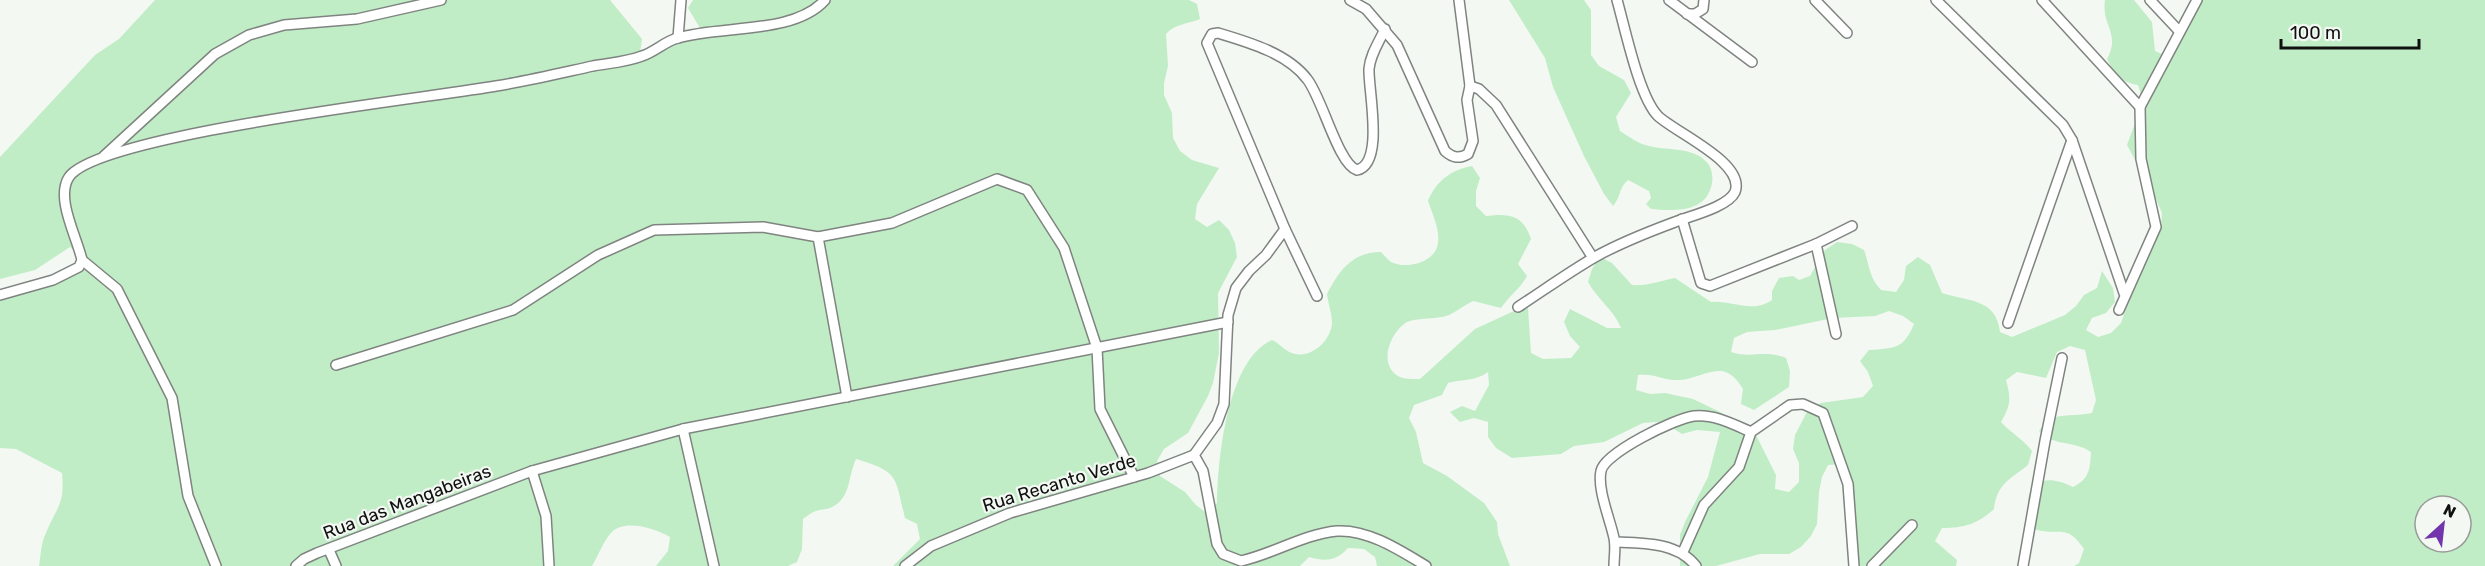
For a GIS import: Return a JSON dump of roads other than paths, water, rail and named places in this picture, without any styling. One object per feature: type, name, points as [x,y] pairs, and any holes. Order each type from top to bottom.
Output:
[{"type":"street","points":[[100,160],[215,54],[249,35],[284,25],[357,18],[441,0]]},
{"type":"street","points":[[678,38],[681,0]]},
{"type":"street","points":[[216,566],[188,496],[172,398],[117,289],[82,260],[69,221],[64,190],[73,172],[100,160],[159,141],[252,123],[496,86],[643,56],[678,38],[779,24],[809,11],[825,0]]},
{"type":"street","points":[[1350,0],[1366,9],[1397,45],[1445,151],[1453,157],[1468,154],[1473,141],[1467,100],[1470,86],[1459,0]]},
{"type":"street","points":[[1518,307],[1593,258],[1618,245],[1724,204],[1731,199],[1736,186],[1732,171],[1707,149],[1657,114],[1642,85],[1617,0]]},
{"type":"street","points":[[1669,0],[1752,62]]},
{"type":"street","points":[[1687,14],[1695,14],[1703,9],[1704,0]]},
{"type":"street","points":[[1815,0],[1847,33]]},
{"type":"street","points":[[1936,0],[2054,114],[2072,140],[2124,293]]},
{"type":"street","points":[[2042,0],[2140,106]]},
{"type":"street","points":[[2150,0],[2179,31]]},
{"type":"street","points":[[2119,310],[2124,293],[2156,227],[2141,159],[2140,106],[2197,0]]},
{"type":"street","points":[[1317,296],[1285,229],[1207,47],[1210,36],[1218,33],[1257,47],[1295,67],[1308,80],[1316,94],[1345,160],[1357,170],[1365,166],[1371,158],[1373,110],[1369,69],[1385,29]]},
{"type":"street","points":[[1470,86],[1479,89],[1496,105],[1593,258]]},
{"type":"street","points":[[2008,323],[2072,140]]},
{"type":"street","points":[[336,365],[513,310],[598,255],[654,230],[763,227],[818,237],[892,223],[997,179],[1027,190],[1064,248],[1097,348],[1100,409],[1134,477]]},
{"type":"street","points":[[1682,219],[1696,270],[1701,283],[1706,286],[1721,283],[1816,244],[1852,226]]},
{"type":"street","points":[[1285,229],[1266,255],[1249,271],[1236,288],[1228,322],[1224,404],[1217,423],[1194,455],[1203,471],[1217,544],[1223,554],[1230,559],[1240,561],[1322,534],[1337,531],[1354,532],[1398,549],[1426,566]]},
{"type":"street","points":[[818,237],[847,397]]},
{"type":"street","points":[[1816,244],[1836,334]]},
{"type":"street","points":[[0,295],[53,280],[74,271],[82,260]]},
{"type":"street","name":"Rua das Mangabeiras","points":[[296,566],[304,559],[532,471],[683,429],[1228,322]]},
{"type":"street","points":[[2023,566],[2044,441],[2062,358]]},
{"type":"street","points":[[1683,552],[1704,505],[1739,467],[1751,432],[1790,405],[1803,404],[1823,413],[1848,484],[1854,566]]},
{"type":"street","points":[[1614,566],[1615,542],[1600,470],[1609,458],[1663,427],[1694,416],[1712,417],[1751,432]]},
{"type":"street","points":[[683,429],[714,566]]},
{"type":"street","name":"Rua Recanto Verde","points":[[904,566],[931,546],[1010,513],[1134,477],[1194,455]]},
{"type":"street","points":[[532,471],[546,516],[549,566]]},
{"type":"street","points":[[1872,566],[1912,525]]},
{"type":"street","points":[[1615,542],[1654,544],[1683,552],[1696,566]]},
{"type":"street","points":[[329,550],[336,566]]}]
